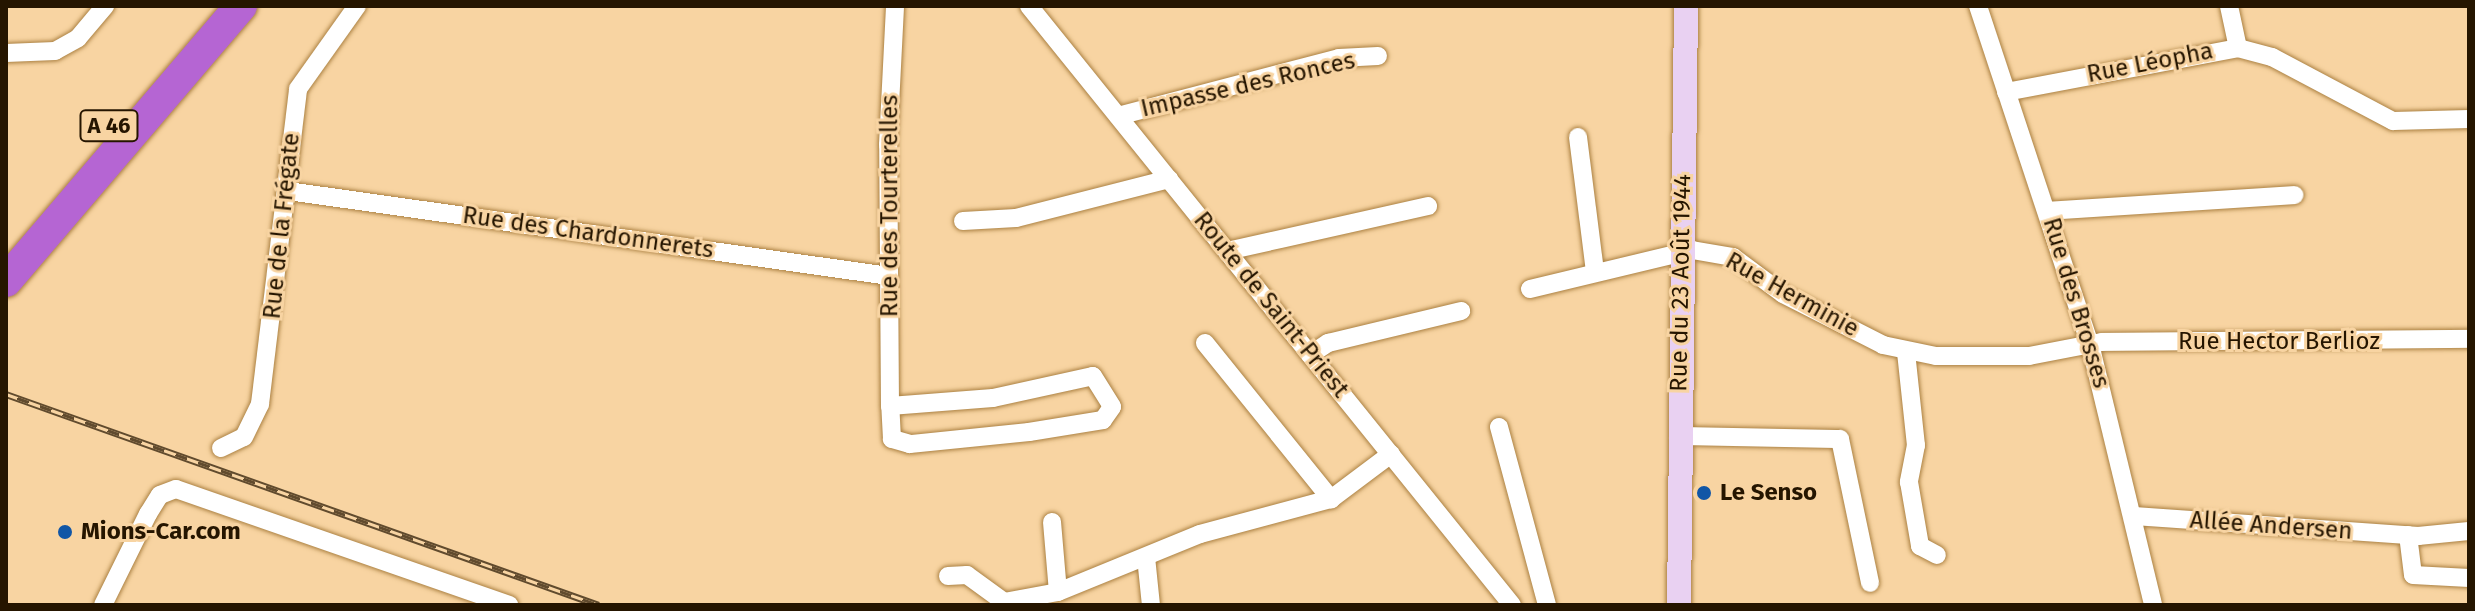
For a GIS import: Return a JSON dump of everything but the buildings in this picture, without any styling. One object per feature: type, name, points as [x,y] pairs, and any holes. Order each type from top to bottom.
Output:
[{"type":"highway","name":"A 46","points":[[6,246],[212,6]]},
{"type":"highway","name":"A 46","points":[[6,281],[241,6]]},
{"type":"main road","name":"Rue du 23 Août 1944","points":[[1679,605],[1676,560],[1686,6]]},
{"type":"main road","name":"Rue du 23 Août 1944","points":[[1676,560],[1691,605]]},
{"type":"street","points":[[6,53],[55,51],[78,38],[105,6]]},
{"type":"street","name":"Rue de la Frégate","points":[[221,448],[244,437],[260,404],[304,71],[357,6]]},
{"type":"street","name":"Rue des Tourterelles","points":[[890,406],[993,398],[1093,376],[1112,407],[1103,420],[900,445],[892,439],[890,406],[889,276],[895,6]]},
{"type":"street","name":"Route de Saint-Priest","points":[[1029,6],[1512,605]]},
{"type":"street","name":"Rue des Brosses","points":[[1978,6],[2090,344],[2134,516],[2153,605]]},
{"type":"street","points":[[2229,6],[2238,48]]},
{"type":"street","name":"Rue Léopha","points":[[2006,92],[2238,48],[2272,57],[2393,121],[2469,119]]},
{"type":"street","name":"Impasse des Ronces","points":[[1118,116],[1339,58],[1378,56]]},
{"type":"street","points":[[1578,137],[1595,271]]},
{"type":"street","points":[[963,221],[1016,218],[1169,179]]},
{"type":"street","name":"Rue des Chardonnerets","points":[[288,191],[889,276]]},
{"type":"street","points":[[2047,211],[2294,195]]},
{"type":"street","points":[[1227,251],[1428,206]]},
{"type":"street","points":[[1530,289],[1682,250]]},
{"type":"street","name":"Rue Herminie","points":[[1682,250],[1733,257],[1783,294],[1906,352],[2004,357],[2090,344]]},
{"type":"street","points":[[1310,355],[1328,343],[1461,311]]},
{"type":"street","name":"Rue Hector Berlioz","points":[[2090,344],[2469,339]]},
{"type":"street","points":[[1205,343],[1331,499]]},
{"type":"street","points":[[1906,352],[1916,445],[1909,482],[1920,546],[1937,555]]},
{"type":"street","points":[[1499,427],[1547,605]]},
{"type":"street","points":[[1678,436],[1840,439],[1870,583]]},
{"type":"street","points":[[948,576],[967,575],[1004,602],[1058,592],[1146,557],[1331,499],[1391,454]]},
{"type":"street","points":[[103,605],[160,495],[176,489],[509,605]]},
{"type":"street","name":"Allée Andersen","points":[[2134,516],[2408,535],[2469,531]]},
{"type":"street","points":[[1052,522],[1058,592]]},
{"type":"street","points":[[2408,535],[2413,575],[2469,578]]},
{"type":"street","points":[[1146,557],[1151,605]]},
{"type":"railway","points":[[6,394],[599,605]]},
{"type":"place","name":"Le Senso","points":[[1704,493]]},
{"type":"place","name":"Mions-Car.com","points":[[65,532]]}]
